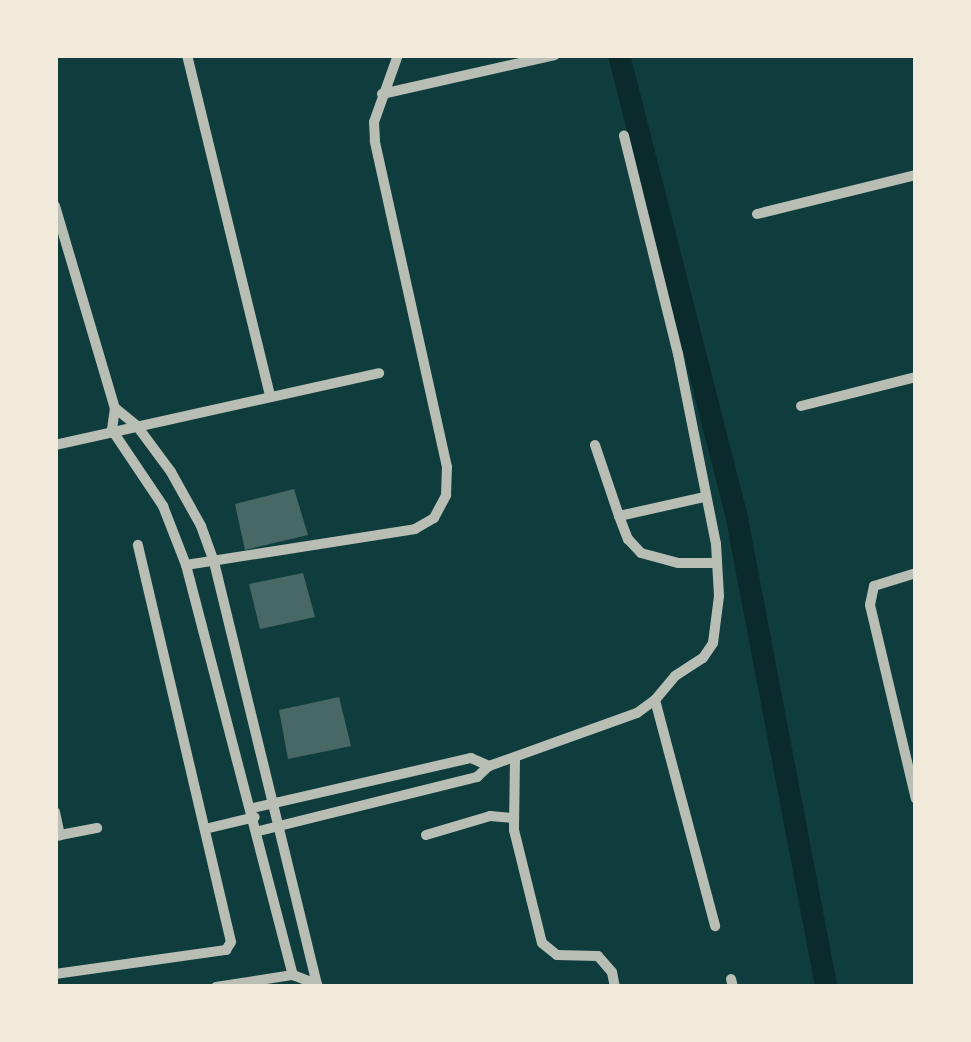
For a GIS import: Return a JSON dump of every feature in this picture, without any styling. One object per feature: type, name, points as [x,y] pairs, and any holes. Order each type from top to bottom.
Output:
[{"type":"street","points":[[187,55],[270,396]]},
{"type":"street","points":[[186,566],[415,529],[434,518],[446,496],[447,467],[375,141],[374,122],[398,55]]},
{"type":"street","points":[[382,94],[555,55]]},
{"type":"street","points":[[258,831],[477,778],[489,766],[637,713],[656,700],[675,676],[703,658],[713,643],[719,596],[718,563],[678,354],[624,136]]},
{"type":"street","points":[[758,214],[916,176]]},
{"type":"street","points":[[55,206],[116,408],[112,430],[163,506],[186,566],[254,812],[293,975]]},
{"type":"street","points":[[55,255],[68,252]]},
{"type":"street","points":[[55,445],[379,373]]},
{"type":"street","points":[[801,406],[916,377]]},
{"type":"street","points":[[116,408],[137,426],[187,498],[214,562],[282,826],[317,984],[293,975],[216,987]]},
{"type":"street","points":[[595,445],[618,516],[628,539],[641,553],[678,564],[718,563]]},
{"type":"street","points":[[618,516],[705,497]]},
{"type":"street","points":[[55,974],[226,950],[231,942],[138,545]]},
{"type":"street","points":[[916,574],[874,586],[870,605],[916,799]]},
{"type":"street","points":[[656,700],[715,926]]},
{"type":"street","points":[[230,723],[253,718]]},
{"type":"street","points":[[515,757],[513,818],[542,943],[557,955],[598,956],[612,972],[615,987]]},
{"type":"street","points":[[206,828],[275,803],[470,758],[489,766]]},
{"type":"street","points":[[386,778],[390,801]]},
{"type":"street","points":[[55,812],[58,836],[97,828]]},
{"type":"street","points":[[426,835],[490,816],[513,818]]},
{"type":"building","points":[[294,489],[308,535],[245,550],[235,504]]},
{"type":"building","points":[[303,573],[315,617],[260,629],[249,584]]},
{"type":"building","points":[[339,697],[351,746],[288,759],[279,710]]},
{"type":"waterway","points":[[619,55],[737,519],[826,987]]}]
